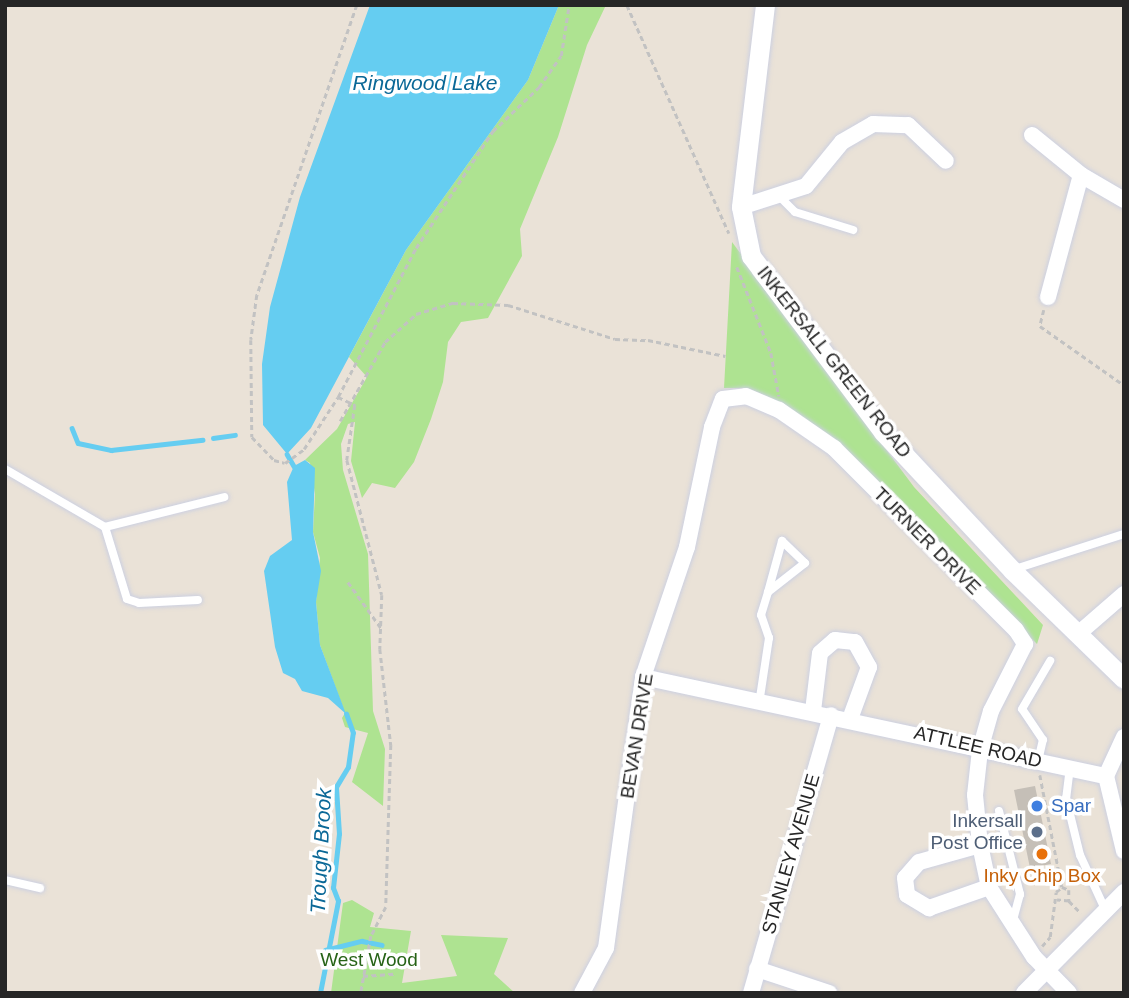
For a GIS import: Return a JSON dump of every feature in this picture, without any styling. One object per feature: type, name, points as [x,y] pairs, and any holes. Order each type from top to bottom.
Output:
[{"type":"street","name":"INKERSALL GREEN ROAD","points":[[765,5],[741,207],[745,240],[751,256],[883,432],[1012,570],[1124,679]]},
{"type":"street","points":[[741,207],[806,186],[842,142],[873,124],[908,125],[946,161]]},
{"type":"street","points":[[1032,135],[1081,175],[1124,200]]},
{"type":"street","points":[[1048,297],[1081,175]]},
{"type":"street","name":"TURNER DRIVE","points":[[723,399],[746,397],[779,410],[834,448],[1016,630],[1025,644],[991,711],[980,750]]},
{"type":"street","name":"BEVAN DRIVE","points":[[582,993],[606,948],[643,677],[687,547],[712,427],[723,399]]},
{"type":"street","points":[[1078,634],[1124,594]]},
{"type":"street","points":[[813,711],[820,653],[835,640],[855,642],[869,667],[850,719]]},
{"type":"street","name":"ATTLEE ROAD","points":[[643,677],[759,704],[813,711],[1106,776]]},
{"type":"street","name":"STANLEY AVENUE","points":[[751,993],[831,715]]},
{"type":"street","points":[[1124,737],[1106,776],[1124,851]]},
{"type":"street","points":[[980,750],[975,795],[980,845],[989,887],[1034,957],[1069,993]]},
{"type":"street","points":[[980,845],[919,862],[905,878],[907,895],[929,908],[989,887]]},
{"type":"street","points":[[1024,993],[1124,892]]},
{"type":"street","points":[[757,969],[829,993]]},
{"type":"lane","points":[[778,195],[795,212],[853,230]]},
{"type":"lane","points":[[5,469],[105,527],[127,599],[139,603],[198,600]]},
{"type":"lane","points":[[105,527],[225,496]]},
{"type":"lane","points":[[1012,570],[1124,534]]},
{"type":"lane","points":[[759,704],[769,638],[761,615],[782,541],[805,563],[768,592]]},
{"type":"lane","points":[[1038,761],[1044,740],[1022,709],[1031,686],[1050,661]]},
{"type":"lane","points":[[1070,768],[1066,797],[1080,855],[1105,909]]},
{"type":"lane","points":[[999,810],[1020,894],[1013,924]]},
{"type":"lane","points":[[5,880],[40,888]]},
{"type":"path","points":[[357,5],[257,295],[251,341],[252,437],[274,460],[285,463],[296,457],[338,397],[378,316],[448,198],[493,131],[539,87],[561,56],[569,5]]},
{"type":"path","points":[[627,5],[724,230],[745,240],[737,266],[771,353],[779,410]]},
{"type":"path","points":[[1048,297],[1040,326],[1124,385]]},
{"type":"path","points":[[340,421],[385,342],[416,314],[453,303],[509,305],[615,339],[648,340],[725,356]]},
{"type":"path","points":[[338,397],[355,405],[347,460],[373,548],[382,595],[381,628],[391,745],[386,907],[371,936],[361,993]]},
{"type":"path","points":[[348,582],[381,628]]},
{"type":"path","points":[[1038,761],[1062,887],[1071,894],[1069,901]]},
{"type":"path","points":[[1034,957],[1050,937],[1056,892],[1062,887]]},
{"type":"path","points":[[1057,900],[1069,901],[1091,923]]},
{"type":"path","points":[[363,976],[394,974]]},
{"type":"green space","points":[[559,5],[606,5],[587,45],[558,137],[520,229],[522,256],[488,318],[461,322],[448,342],[443,382],[431,419],[414,462],[395,488],[372,483],[362,498],[351,461],[355,422],[348,424],[341,444],[343,470],[368,554],[373,711],[385,749],[383,806],[352,782],[368,733],[345,727],[342,718],[345,713],[320,645],[316,602],[320,558],[313,532],[315,494],[310,463],[305,460],[337,429],[367,377],[349,357],[406,250],[528,80]]},
{"type":"green space","points":[[732,242],[914,487],[1043,625],[1037,644],[825,432],[771,398],[747,388],[724,388]]},
{"type":"green space","name":"West Wood","points":[[352,900],[374,913],[370,927],[411,931],[402,983],[457,976],[441,935],[508,938],[494,974],[515,993],[331,993],[343,903]]},
{"type":"water","name":"Ringwood Lake","points":[[370,5],[559,5],[528,80],[406,250],[311,428],[287,454],[263,425],[262,364],[270,307],[300,197]]},
{"type":"water","points":[[305,460],[315,468],[313,532],[321,571],[316,602],[320,645],[346,714],[328,698],[302,691],[295,679],[283,673],[275,647],[264,571],[270,556],[292,540],[287,482],[294,466]]},
{"type":"building","points":[[1035,786],[1051,864],[1030,868],[1014,790]]},
{"type":"waterway","points":[[72,428],[78,443],[111,450],[202,440]]},
{"type":"waterway","points":[[213,438],[235,435]]},
{"type":"waterway","name":"Trough Brook","points":[[287,454],[294,466]]},
{"type":"waterway","name":"Trough Brook","points":[[320,993],[338,901],[333,888],[339,834],[336,787],[348,767],[353,733],[346,714]]},
{"type":"waterway","points":[[325,950],[362,941],[382,945]]},
{"type":"place","name":"Spar","points":[[1037,806]]},
{"type":"place","name":"Inkersall Post Office","points":[[1037,832]]},
{"type":"place","name":"Inky Chip Box","points":[[1042,854]]}]
